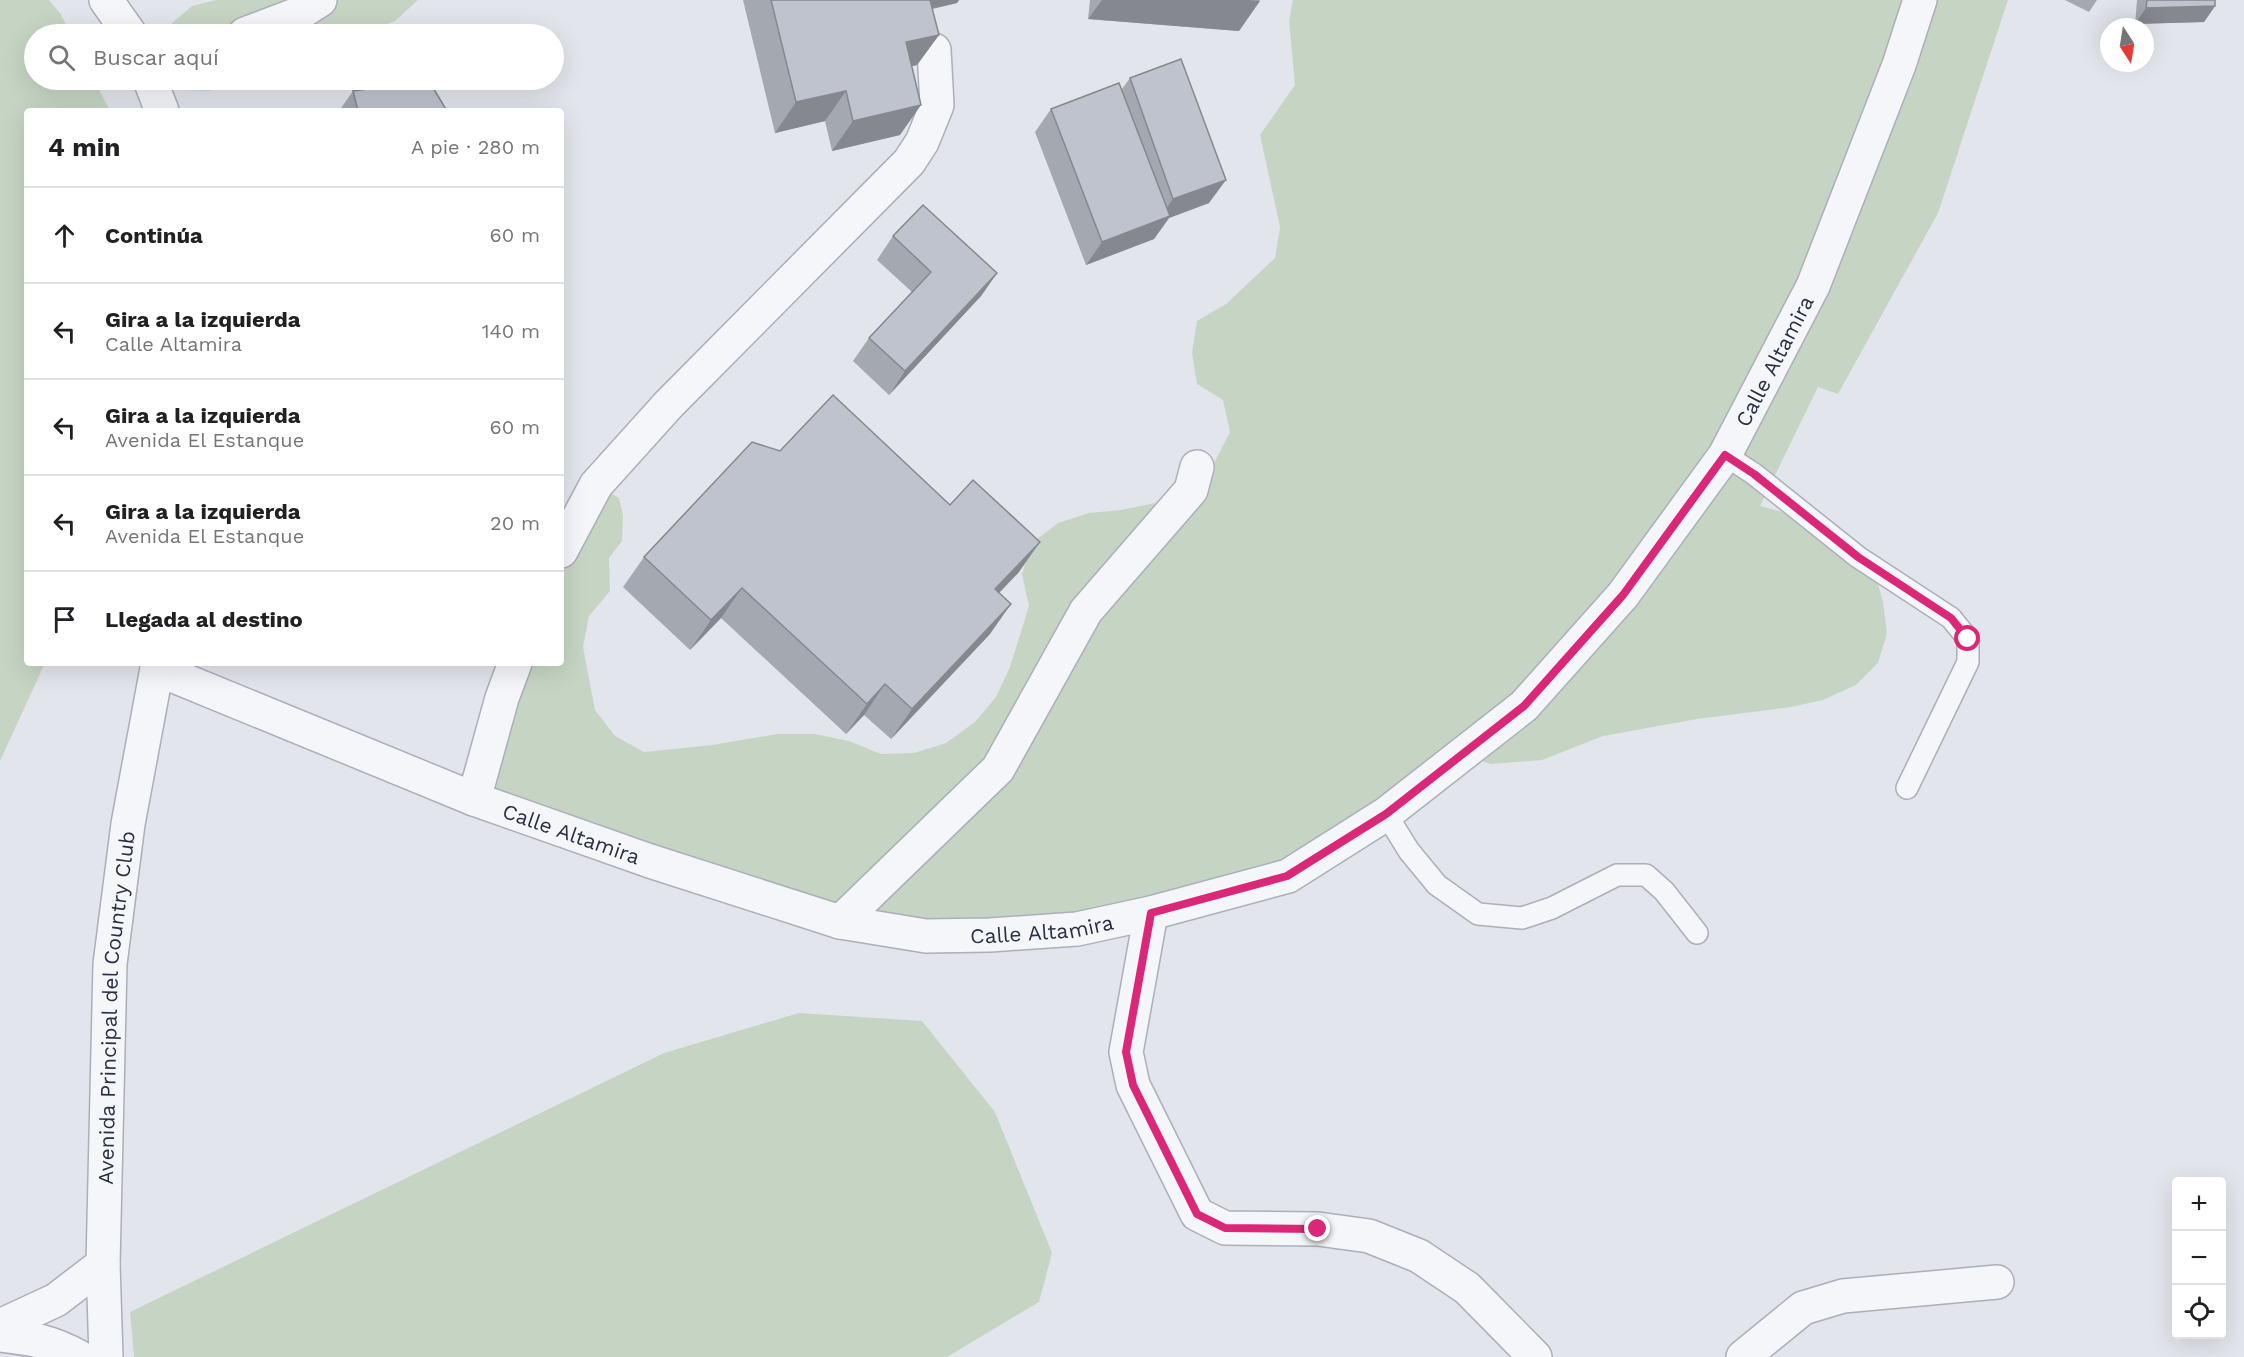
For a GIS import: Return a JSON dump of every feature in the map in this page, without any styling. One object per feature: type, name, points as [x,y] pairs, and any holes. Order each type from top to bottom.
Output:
[{"type":"street","points":[[106,0],[123,24]]},
{"type":"street","points":[[272,24],[298,14],[320,0]]},
{"type":"street","name":"Calle Altamira","points":[[158,666],[474,799],[650,861],[840,922],[927,936],[990,935],[1077,929],[1151,913],[1287,876],[1386,814],[1524,706],[1623,595],[1725,455],[1813,286],[1899,65],[1920,0]]},
{"type":"street","points":[[564,545],[596,485],[669,404],[909,162],[922,142],[938,105],[934,50]]},
{"type":"street","points":[[154,90],[161,108]]},
{"type":"street","points":[[840,922],[998,769],[1086,611],[1191,490],[1197,466]]},
{"type":"street","name":"Avenida Principal del Country Club","points":[[106,1357],[103,1264],[110,964],[128,824],[158,666]]},
{"type":"street","points":[[474,799],[502,698],[514,666]]},
{"type":"street","points":[[1151,913],[1126,1052],[1133,1085],[1197,1214],[1225,1228],[1318,1229],[1370,1236],[1419,1256],[1467,1288],[1535,1357]]},
{"type":"street","points":[[0,1326],[56,1300],[103,1264]]},
{"type":"street","points":[[1743,1357],[1803,1308],[1843,1296],[1997,1282]]},
{"type":"street","points":[[0,1335],[37,1339],[79,1357]]},
{"type":"lane","points":[[1725,455],[1754,474],[1858,557],[1951,618],[1968,639],[1968,662],[1907,788]]},
{"type":"lane","points":[[1386,814],[1409,851],[1437,885],[1478,914],[1522,918],[1552,909],[1617,875],[1646,875],[1664,891],[1697,933]]},
{"type":"green space","points":[[0,0],[49,0],[66,24],[24,24],[24,90],[99,90],[108,108],[24,108],[24,666],[44,666],[0,761]]},
{"type":"green space","points":[[216,0],[418,0],[395,21],[387,24],[172,24],[192,6]]},
{"type":"green space","points":[[1293,0],[2008,0],[1938,213],[1838,394],[1818,387],[1760,506],[1828,524],[1857,542],[1874,570],[1883,602],[1887,633],[1878,663],[1856,685],[1823,700],[1791,707],[1697,719],[1603,736],[1542,760],[1490,764],[1475,758],[1288,876],[1151,913],[926,936],[474,799],[514,666],[564,666],[564,545],[596,485],[619,498],[623,516],[622,541],[609,558],[610,591],[589,616],[583,647],[595,710],[615,736],[644,752],[712,745],[778,734],[815,734],[849,741],[881,754],[914,753],[946,743],[975,722],[996,697],[1010,667],[1029,606],[1022,574],[1032,543],[1058,523],[1089,513],[1121,510],[1155,503],[1185,487],[1213,465],[1230,432],[1223,400],[1197,384],[1192,353],[1197,321],[1226,304],[1275,258],[1280,227],[1260,135],[1295,85],[1289,21]]},
{"type":"green space","points":[[799,1013],[922,1021],[995,1112],[1052,1253],[1039,1302],[947,1357],[134,1357],[130,1312],[664,1053]]},
{"type":"building","points":[[771,0],[930,0],[939,35],[906,42],[921,105],[853,121],[846,91],[796,102]]},
{"type":"building","points":[[2147,0],[2215,0],[2215,6],[2146,8]]},
{"type":"building","points":[[1181,59],[1226,180],[1173,199],[1130,78]]},
{"type":"building","points":[[1119,83],[1170,216],[1102,242],[1051,109]]},
{"type":"building","points":[[434,90],[445,108],[357,108],[353,91]]},
{"type":"building","points":[[923,205],[997,273],[905,371],[869,338],[931,272],[893,236]]},
{"type":"building","points":[[833,395],[950,505],[973,480],[1040,542],[995,589],[1011,604],[912,709],[885,684],[867,704],[742,588],[711,620],[644,557],[752,442],[780,451]]},
{"type":"route","points":[[1318,1229],[1225,1228],[1197,1214],[1133,1085],[1126,1052],[1151,913],[1287,876],[1386,814],[1524,706],[1623,595],[1725,455],[1754,474],[1858,557],[1951,618],[1968,639]]}]
